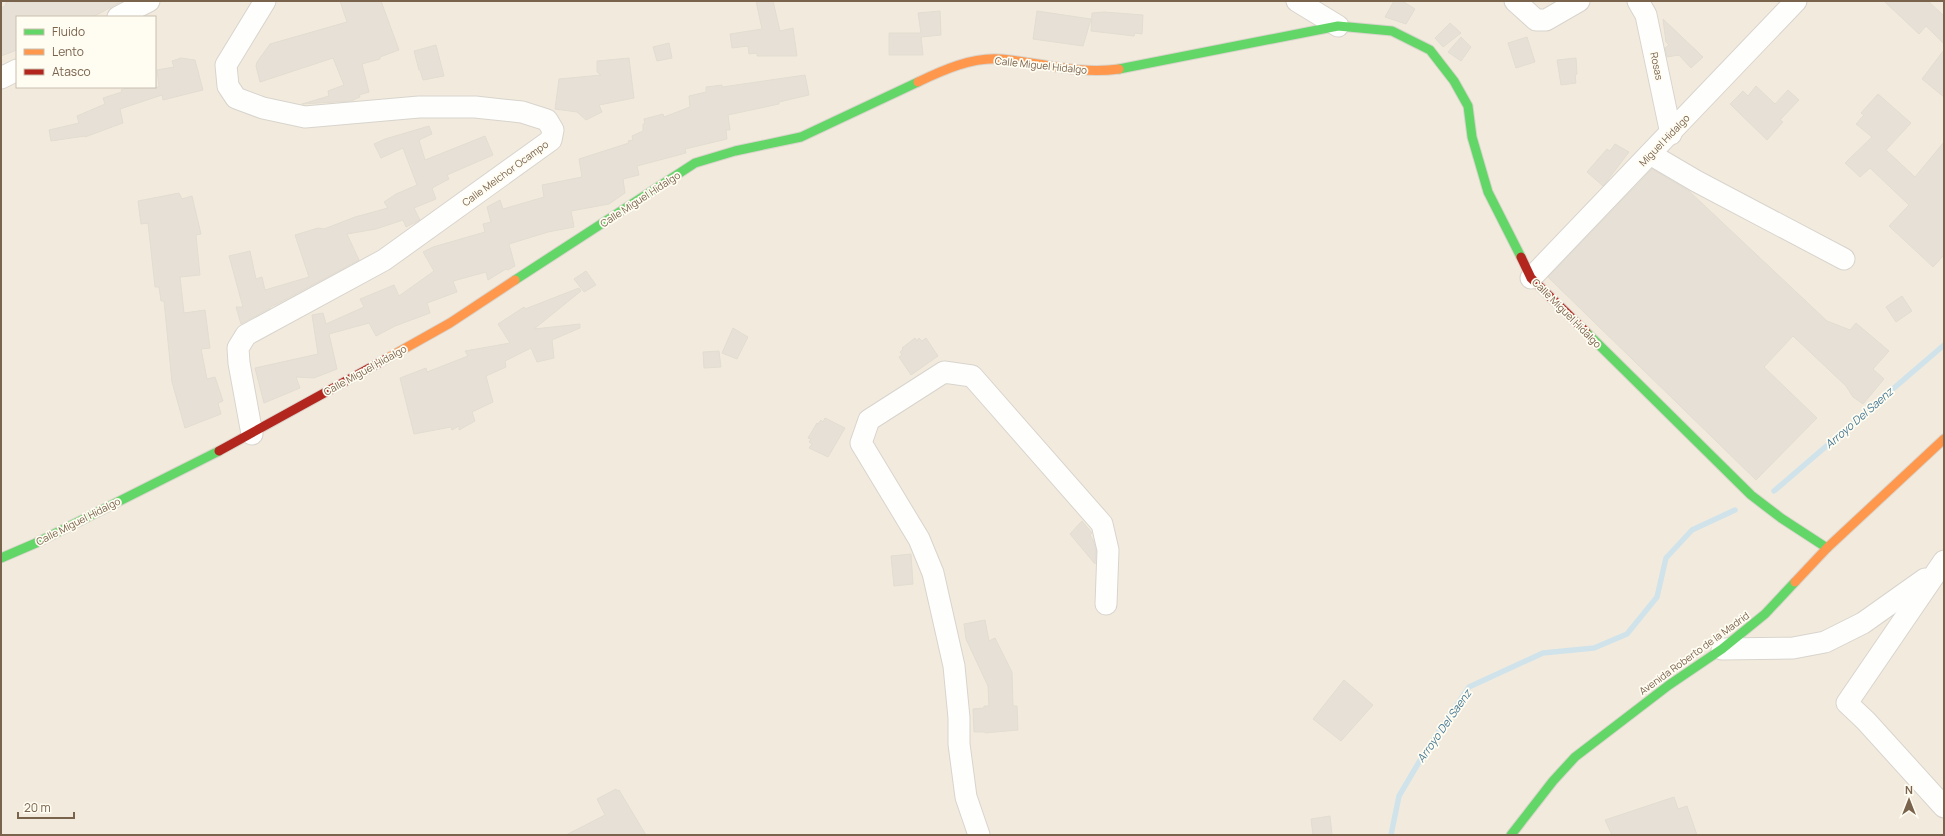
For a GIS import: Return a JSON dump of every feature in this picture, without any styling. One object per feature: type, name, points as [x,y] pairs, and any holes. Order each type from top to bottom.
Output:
[{"type":"street","points":[[120,16],[149,1]]},
{"type":"street","name":"Calle Melchor Ocampo","points":[[252,434],[239,363],[238,348],[246,335],[384,260],[551,140],[553,130],[547,120],[522,112],[475,107],[419,107],[305,117],[263,108],[236,98],[228,86],[226,65],[265,1]]},
{"type":"street","name":"Calle Miguel Hidalgo","points":[[1297,1],[1338,26]]},
{"type":"street","points":[[1515,1],[1536,20],[1546,20],[1580,1]]},
{"type":"street","name":"Rosas","points":[[1638,1],[1646,15],[1671,134]]},
{"type":"street","name":"Miguel Hidalgo","points":[[1531,278],[1671,134],[1796,1]]},
{"type":"street","name":"Calle Miguel Hidalgo","points":[[1,558],[36,543],[252,434],[450,323],[695,163],[735,151],[801,137],[928,76],[968,62],[999,59],[1071,70],[1110,70],[1144,65],[1338,26],[1392,31],[1430,50],[1454,81],[1468,106],[1472,137],[1488,192],[1531,278],[1751,495],[1781,518],[1827,548]]},
{"type":"street","points":[[1,78],[16,70]]},
{"type":"street","points":[[1650,154],[1696,181],[1844,259]]},
{"type":"street","points":[[979,835],[966,797],[959,744],[959,718],[954,666],[933,574],[919,539],[861,443],[869,420],[944,372],[972,376],[1102,524],[1108,550],[1106,604]]},
{"type":"street","name":"Avenida Roberto de la Madrid","points":[[1511,835],[1553,781],[1575,757],[1669,685],[1722,649],[1765,614],[1827,548],[1944,439]]},
{"type":"street","points":[[1722,649],[1792,648],[1825,642],[1863,623],[1940,566]]},
{"type":"street","points":[[1940,566],[1847,703],[1866,721],[1944,807]]},
{"type":"shaded area","points":[[1,1],[1944,1],[1944,835],[1,835]]},
{"type":"building","points":[[7,1],[122,1],[95,16],[16,16],[16,50],[1,56],[1,8],[5,6]]},
{"type":"building","points":[[340,1],[381,1],[399,50],[380,57],[380,59],[362,64],[369,92],[359,95],[360,97],[351,101],[302,104],[329,96],[328,91],[344,85],[333,58],[260,82],[256,66],[257,62],[270,44],[347,22]]},
{"type":"building","points":[[756,1],[773,1],[780,31],[793,28],[797,56],[757,56],[757,53],[749,54],[748,46],[732,48],[730,34],[762,29]]},
{"type":"building","points":[[1394,1],[1402,1],[1415,9],[1406,24],[1385,17]]},
{"type":"building","points":[[1884,1],[1928,1],[1944,16],[1944,44],[1926,26],[1919,34]]},
{"type":"building","points":[[940,11],[941,35],[921,37],[923,55],[889,55],[889,33],[921,33],[918,13]]},
{"type":"building","points":[[1037,11],[1091,19],[1083,46],[1033,39]]},
{"type":"building","points":[[1104,12],[1143,15],[1142,34],[1135,33],[1134,36],[1091,31],[1092,13]]},
{"type":"building","points":[[1663,19],[1703,57],[1691,68],[1679,55],[1667,57],[1665,48],[1669,45],[1666,42]]},
{"type":"building","points":[[1450,23],[1461,33],[1443,47],[1435,38]]},
{"type":"building","points":[[1461,37],[1471,47],[1461,61],[1448,52]]},
{"type":"building","points":[[1527,37],[1535,62],[1516,68],[1508,43]]},
{"type":"building","points":[[669,43],[672,58],[657,61],[653,47]]},
{"type":"building","points":[[436,45],[444,76],[423,80],[414,51]]},
{"type":"building","points":[[1944,50],[1944,97],[1922,79]]},
{"type":"building","points":[[181,58],[195,60],[203,90],[163,100],[162,95],[120,109],[123,123],[85,137],[51,141],[49,130],[79,123],[77,116],[105,104],[103,98],[122,92],[121,90],[126,88],[159,87],[157,70],[174,67],[172,61]]},
{"type":"building","points":[[629,58],[634,98],[599,105],[602,112],[586,120],[577,112],[555,109],[559,79],[601,75],[597,72],[597,61]]},
{"type":"building","points":[[1576,58],[1576,83],[1561,85],[1557,60]]},
{"type":"building","points":[[805,75],[809,95],[779,102],[779,104],[728,115],[730,130],[726,130],[727,139],[685,149],[686,153],[637,166],[639,175],[623,179],[625,193],[609,204],[571,211],[574,227],[548,232],[509,244],[515,266],[508,270],[506,269],[488,280],[486,272],[453,281],[457,292],[427,303],[430,313],[395,326],[376,336],[369,323],[329,334],[337,369],[314,378],[296,377],[300,388],[264,403],[255,368],[318,354],[312,315],[323,313],[326,324],[364,307],[360,299],[394,285],[399,296],[434,271],[423,252],[433,247],[485,232],[483,224],[491,222],[487,207],[500,200],[503,209],[544,197],[542,185],[582,177],[579,159],[629,143],[628,141],[633,140],[632,136],[643,131],[643,124],[645,124],[644,119],[663,114],[664,117],[690,107],[689,96],[706,92],[706,87],[722,85],[722,87]]},
{"type":"building","points":[[1756,86],[1775,104],[1788,90],[1799,100],[1780,120],[1783,122],[1767,140],[1730,104],[1743,91],[1748,96]]},
{"type":"building","points":[[1878,94],[1911,123],[1886,150],[1915,177],[1944,142],[1944,255],[1933,267],[1889,226],[1909,205],[1870,168],[1860,177],[1845,163],[1872,137],[1856,124],[1864,115],[1861,113]]},
{"type":"building","points":[[429,126],[432,134],[419,140],[425,160],[485,136],[493,155],[447,175],[449,179],[432,188],[436,199],[414,208],[420,220],[406,227],[403,220],[376,229],[347,234],[359,260],[241,324],[236,307],[243,307],[229,256],[250,251],[256,279],[262,277],[265,290],[309,277],[295,235],[318,228],[324,229],[355,217],[388,208],[384,202],[396,194],[417,185],[403,148],[381,158],[374,144],[385,139]]},
{"type":"building","points":[[1615,144],[1629,152],[1603,186],[1587,172],[1607,149],[1610,151]]},
{"type":"building","points":[[1652,169],[1689,191],[1827,321],[1850,330],[1856,323],[1889,351],[1873,369],[1884,379],[1863,404],[1853,397],[1846,386],[1793,336],[1764,367],[1817,418],[1756,480],[1548,277]]},
{"type":"building","points":[[179,193],[182,199],[192,196],[201,234],[196,235],[200,275],[180,277],[184,313],[205,310],[210,348],[201,349],[207,379],[215,377],[223,401],[218,403],[221,414],[185,428],[172,382],[164,301],[161,301],[159,287],[155,287],[148,223],[141,224],[138,201]]},
{"type":"building","points":[[586,271],[596,285],[584,292],[574,279]]},
{"type":"building","points":[[579,288],[581,291],[534,329],[580,324],[580,328],[552,340],[554,358],[537,362],[531,348],[505,361],[506,367],[486,376],[493,402],[472,412],[475,421],[459,430],[459,426],[452,430],[451,427],[414,434],[400,378],[426,368],[427,372],[468,356],[465,351],[510,343],[498,324],[524,307],[525,309]]},
{"type":"building","points":[[1902,296],[1912,311],[1896,322],[1886,307]]},
{"type":"building","points":[[733,328],[748,337],[737,359],[722,353]]},
{"type":"building","points":[[915,338],[917,341],[919,338],[922,341],[926,338],[938,356],[911,375],[899,357],[902,355],[900,352],[903,349],[902,348]]},
{"type":"building","points":[[719,351],[721,367],[704,368],[703,352]]},
{"type":"building","points":[[825,418],[845,428],[828,457],[809,448],[812,444],[809,442],[811,439],[808,438],[817,423],[818,424],[821,420],[823,422]]},
{"type":"building","points":[[1082,521],[1092,533],[1090,535],[1096,551],[1095,564],[1070,534]]},
{"type":"building","points":[[911,554],[913,584],[894,586],[891,556]]},
{"type":"building","points":[[985,620],[989,641],[995,638],[1012,672],[1013,706],[1017,706],[1018,730],[985,733],[974,732],[973,709],[989,706],[988,686],[966,639],[964,624]]},
{"type":"building","points":[[1344,680],[1373,705],[1341,741],[1313,719]]},
{"type":"building","points":[[616,789],[617,791],[619,790],[646,835],[566,835],[605,815],[597,799]]},
{"type":"building","points":[[1674,797],[1678,809],[1687,806],[1697,835],[1612,835],[1605,820]]},
{"type":"building","points":[[1330,816],[1332,835],[1313,835],[1311,819]]},
{"type":"waterway","name":"Arroyo Del Saenz","points":[[1774,491],[1944,345]]},
{"type":"waterway","name":"Arroyo Del Saenz","points":[[1391,835],[1399,796],[1425,752],[1469,687],[1543,653],[1594,648],[1627,634],[1657,597],[1666,558],[1692,530],[1735,510]]},
{"type":"traffic: fast","points":[[1119,69],[1338,26],[1392,31],[1430,50],[1454,81],[1468,106],[1472,137],[1488,192],[1521,257]]},
{"type":"traffic: fast","points":[[515,280],[695,163],[735,151],[801,137],[918,82]]},
{"type":"traffic: fast","points":[[1586,332],[1751,495],[1781,518],[1827,548]]},
{"type":"traffic: fast","points":[[1,558],[36,543],[219,451]]},
{"type":"traffic: fast","points":[[1511,835],[1553,781],[1575,757],[1669,685],[1722,649],[1765,614],[1795,582]]},
{"type":"traffic: slow","points":[[918,82],[958,65],[989,59],[1000,59],[1074,69],[1119,69]]},
{"type":"traffic: slow","points":[[386,359],[450,323],[515,280]]},
{"type":"traffic: slow","points":[[1795,582],[1827,548],[1944,439]]},
{"type":"traffic: jam","points":[[1521,257],[1531,278],[1586,332]]},
{"type":"traffic: jam","points":[[219,451],[386,359]]}]
